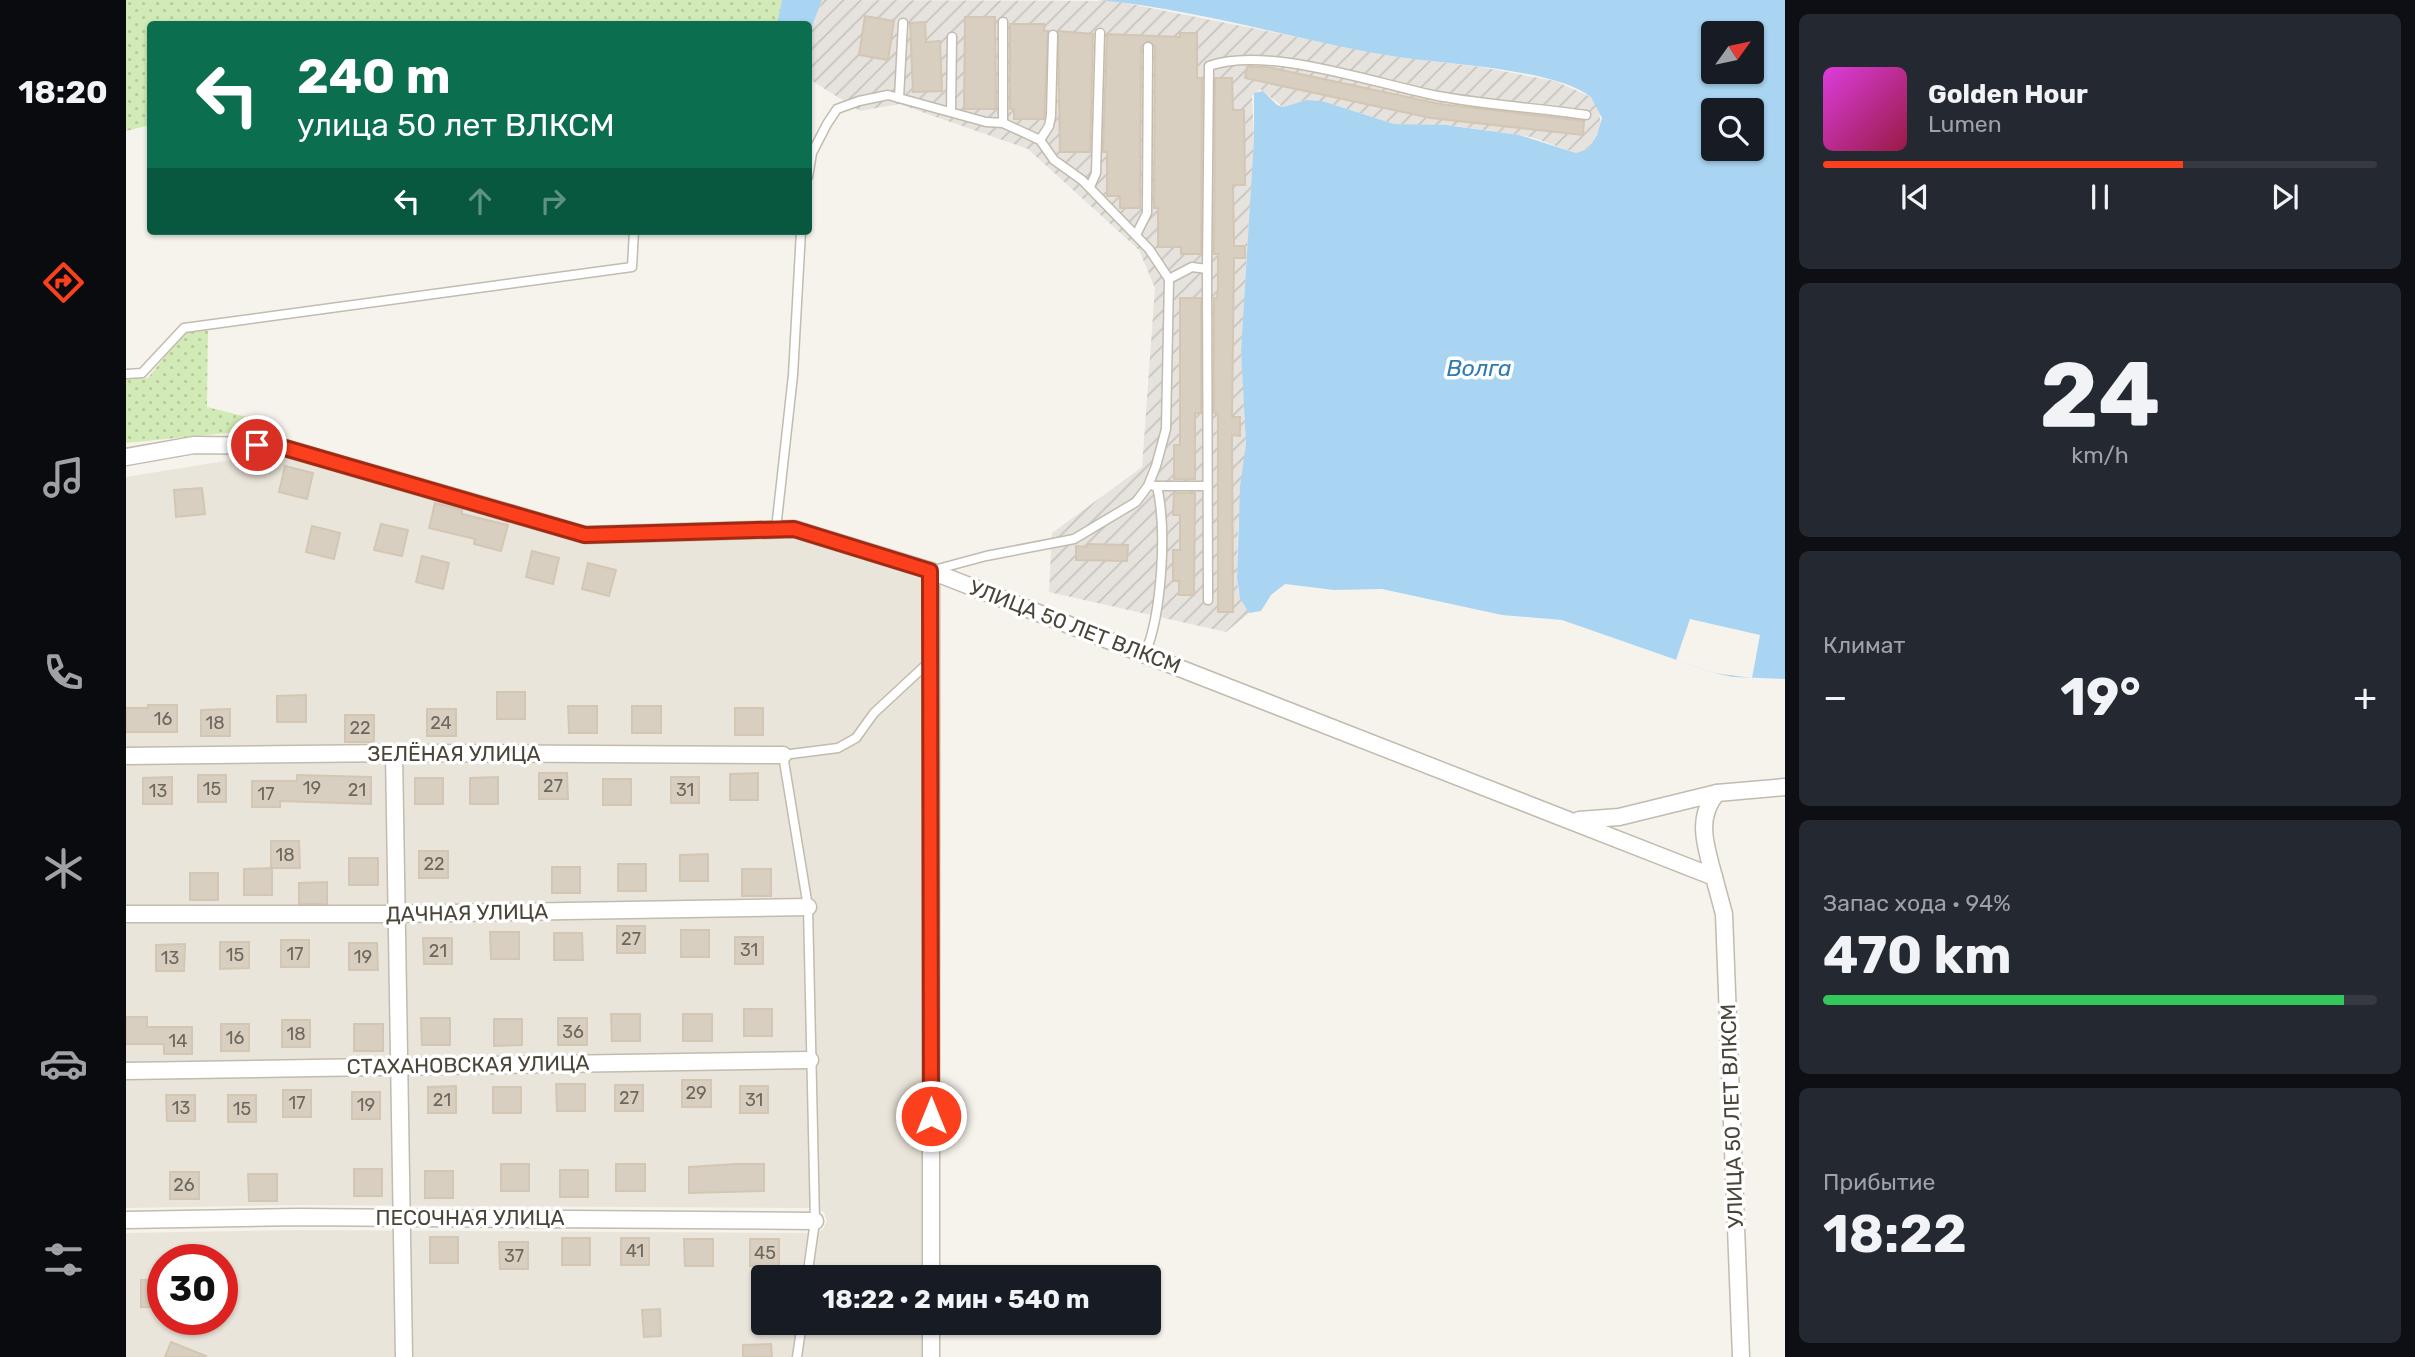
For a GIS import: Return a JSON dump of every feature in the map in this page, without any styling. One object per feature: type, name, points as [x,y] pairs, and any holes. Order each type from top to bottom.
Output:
[{"type":"street","name":"УЛИЦА 50 ЛЕТ ВЛКСМ","points":[[126,457],[194,445],[278,446],[585,535],[794,529],[930,571],[1577,821],[1714,877]]},
{"type":"street","points":[[930,571],[931,1265]]},
{"type":"street","points":[[394,753],[404,1357]]},
{"type":"street","name":"ЗЕЛЁНАЯ УЛИЦА","points":[[126,756],[394,753],[783,755]]},
{"type":"street","points":[[1577,821],[1619,817],[1717,793],[1785,787]]},
{"type":"street","name":"УЛИЦА 50 ЛЕТ ВЛКСМ","points":[[1717,793],[1705,806],[1704,822],[1724,914],[1741,1357]]},
{"type":"street","name":"ДАЧНАЯ УЛИЦА","points":[[126,914],[397,914],[808,907]]},
{"type":"street","name":"СТАХАНОВСКАЯ УЛИЦА","points":[[126,1071],[810,1060]]},
{"type":"street","name":"ПЕСОЧНАЯ УЛИЦА","points":[[126,1220],[815,1220]]},
{"type":"street","points":[[931,1335],[931,1357]]},
{"type":"lane","points":[[1003,22],[1003,124]]},
{"type":"lane","points":[[899,97],[903,23]]},
{"type":"lane","points":[[1090,187],[1096,173],[1100,33]]},
{"type":"lane","points":[[1040,140],[1049,126],[1051,116],[1053,35]]},
{"type":"lane","points":[[951,111],[952,37]]},
{"type":"lane","points":[[1136,234],[1147,213],[1148,47]]},
{"type":"lane","points":[[1208,600],[1209,66],[1227,59],[1248,58],[1441,96],[1586,115]]},
{"type":"lane","points":[[812,153],[837,109],[878,97],[899,97],[986,122],[1003,124],[1040,140],[1054,160],[1090,187],[1136,234],[1168,279],[1166,429],[1152,486],[1163,535],[1152,636],[1145,654]]},
{"type":"lane","points":[[126,374],[142,373],[184,328],[632,267],[634,235]]},
{"type":"lane","points":[[776,530],[793,375],[801,235]]},
{"type":"lane","points":[[1168,279],[1192,267],[1207,269]]},
{"type":"lane","points":[[930,571],[986,556],[1074,539],[1136,502],[1152,486],[1207,486]]},
{"type":"lane","points":[[809,1265],[815,1220],[808,907],[783,755],[838,748],[856,738],[874,713],[932,660]]},
{"type":"lane","points":[[797,1357],[800,1335]]},
{"type":"shaded area","points":[[822,0],[1115,1],[1398,57],[1481,67],[1555,81],[1591,97],[1599,110],[1601,127],[1588,149],[1576,153],[1531,137],[1457,126],[1394,124],[1322,101],[1307,100],[1283,107],[1260,89],[1252,96],[1254,138],[1241,351],[1246,444],[1238,526],[1237,579],[1238,591],[1249,613],[1226,632],[1049,592],[1052,533],[1142,467],[1155,288],[1139,250],[1028,149],[899,104],[860,111],[812,81],[812,26]]},
{"type":"shaded area","points":[[287,451],[640,541],[762,532],[934,571],[928,1265],[751,1265],[751,1335],[928,1335],[928,1357],[126,1357],[126,1233],[299,1230],[815,1233],[823,1229],[827,1221],[824,1212],[815,1208],[298,1205],[126,1208],[126,477]]},
{"type":"green space","points":[[126,0],[782,0],[778,21],[147,21],[147,126],[126,131]]},
{"type":"green space","points":[[208,327],[207,407],[247,417],[247,431],[126,443],[126,379],[148,378],[183,334]]},
{"type":"water","points":[[782,0],[822,0],[812,26],[812,21],[778,21]]},
{"type":"water","name":"Волга","points":[[1098,0],[1785,0],[1785,679],[1733,677],[1714,673],[1562,620],[1502,615],[1382,589],[1334,590],[1285,584],[1271,595],[1261,611],[1249,613],[1240,598],[1237,579],[1240,487],[1246,444],[1241,351],[1254,138],[1254,93],[1263,91],[1277,105],[1283,107],[1307,100],[1322,101],[1394,124],[1446,125],[1519,135],[1576,153],[1588,149],[1597,135],[1602,118],[1591,97],[1552,80],[1499,69],[1398,57],[1173,10]]},
{"type":"pier","points":[[1690,619],[1760,635],[1752,678],[1714,673],[1676,660]]},
{"type":"building","points":[[865,16],[894,21],[888,60],[859,55]]},
{"type":"building","points":[[965,17],[995,17],[996,109],[964,109]]},
{"type":"building","points":[[925,22],[926,42],[940,41],[942,91],[913,92],[910,23]]},
{"type":"building","points":[[1010,24],[1044,24],[1044,31],[1048,31],[1044,119],[1014,119],[1014,109],[1010,109]]},
{"type":"building","points":[[1058,31],[1093,34],[1090,152],[1060,152]]},
{"type":"building","points":[[1180,33],[1197,33],[1197,78],[1202,78],[1201,254],[1181,254],[1181,247],[1158,247],[1158,208],[1154,208],[1155,47],[1149,41],[1141,47],[1140,208],[1120,208],[1120,196],[1107,196],[1107,152],[1103,152],[1107,34],[1180,37]]},
{"type":"building","points":[[1247,67],[1267,67],[1440,104],[1584,121],[1583,135],[1431,118],[1245,78]]},
{"type":"building","points":[[1215,78],[1232,78],[1233,110],[1244,110],[1245,185],[1233,185],[1234,246],[1245,246],[1245,258],[1234,258],[1232,417],[1240,417],[1240,436],[1232,435],[1233,612],[1218,612],[1218,414],[1214,413],[1214,298],[1217,298],[1218,288],[1218,254],[1214,254]]},
{"type":"building","points":[[1180,298],[1201,298],[1201,413],[1195,413],[1195,479],[1174,479],[1174,445],[1180,445]]},
{"type":"building","points":[[285,466],[313,473],[307,499],[279,492]]},
{"type":"building","points":[[202,488],[205,514],[176,517],[174,490]]},
{"type":"building","points":[[1174,493],[1195,493],[1194,595],[1179,595],[1179,581],[1173,581],[1173,550],[1180,550],[1180,515],[1173,515]]},
{"type":"building","points":[[435,503],[462,510],[462,514],[508,525],[501,551],[474,544],[475,539],[429,528]]},
{"type":"building","points":[[381,524],[408,530],[402,556],[374,550]]},
{"type":"building","points":[[312,526],[340,533],[334,559],[306,552]]},
{"type":"building","points":[[1088,544],[1128,545],[1127,561],[1076,560],[1076,546],[1087,547]]},
{"type":"building","points":[[532,551],[559,558],[553,584],[526,577]]},
{"type":"building","points":[[422,556],[449,563],[443,589],[416,582]]},
{"type":"building","points":[[588,563],[616,570],[609,596],[582,589]]},
{"type":"building","points":[[497,692],[525,692],[525,719],[497,719]]},
{"type":"building","points":[[306,695],[306,722],[277,722],[277,696]]},
{"type":"building","points":[[148,705],[177,705],[177,732],[126,732],[126,708],[148,708]]},
{"type":"building","points":[[568,706],[597,706],[597,733],[569,733]]},
{"type":"building","points":[[632,706],[661,706],[661,733],[632,733]]},
{"type":"building","points":[[735,708],[763,708],[763,735],[735,735]]},
{"type":"building","points":[[230,709],[230,736],[201,736],[201,710]]},
{"type":"building","points":[[427,709],[456,709],[456,736],[427,736]]},
{"type":"building","points":[[345,715],[374,715],[374,742],[345,742]]},
{"type":"building","points":[[539,773],[567,773],[568,799],[539,799]]},
{"type":"building","points":[[758,773],[758,800],[730,800],[730,774]]},
{"type":"building","points":[[198,775],[226,775],[226,802],[198,802]]},
{"type":"building","points":[[297,775],[371,777],[371,804],[280,801],[280,807],[252,807],[252,781],[297,781]]},
{"type":"building","points":[[172,777],[172,804],[143,804],[143,778]]},
{"type":"building","points":[[498,777],[498,804],[470,804],[470,778]]},
{"type":"building","points":[[671,777],[699,777],[699,803],[671,803]]},
{"type":"building","points":[[415,778],[443,778],[443,804],[415,804]]},
{"type":"building","points":[[603,779],[631,779],[631,805],[603,805]]},
{"type":"building","points":[[271,841],[299,841],[300,868],[271,868]]},
{"type":"building","points":[[419,851],[448,851],[448,878],[419,878]]},
{"type":"building","points":[[708,854],[708,881],[680,881],[680,855]]},
{"type":"building","points":[[349,858],[378,858],[378,885],[349,885]]},
{"type":"building","points":[[618,864],[646,864],[646,891],[618,891]]},
{"type":"building","points":[[552,867],[580,867],[580,893],[552,893]]},
{"type":"building","points":[[272,868],[272,895],[244,895],[244,869]]},
{"type":"building","points":[[742,869],[771,869],[771,896],[742,896]]},
{"type":"building","points":[[190,873],[218,873],[218,900],[190,900]]},
{"type":"building","points":[[327,882],[327,904],[299,904],[299,883]]},
{"type":"building","points":[[617,926],[645,926],[645,953],[617,953]]},
{"type":"building","points":[[681,930],[709,930],[709,957],[681,957]]},
{"type":"building","points":[[490,932],[519,932],[519,959],[491,959]]},
{"type":"building","points":[[554,933],[582,933],[583,960],[554,960]]},
{"type":"building","points":[[735,937],[763,937],[763,964],[735,964]]},
{"type":"building","points":[[423,938],[452,938],[452,964],[424,964]]},
{"type":"building","points":[[281,940],[309,940],[309,967],[281,967]]},
{"type":"building","points":[[220,942],[249,942],[249,968],[220,969]]},
{"type":"building","points":[[349,943],[377,943],[378,970],[349,970]]},
{"type":"building","points":[[185,944],[184,971],[156,971],[156,945]]},
{"type":"building","points":[[744,1009],[772,1009],[772,1036],[744,1036]]},
{"type":"building","points":[[611,1014],[640,1014],[640,1041],[612,1041]]},
{"type":"building","points":[[683,1014],[712,1014],[712,1041],[683,1041]]},
{"type":"building","points":[[126,1017],[147,1017],[147,1027],[192,1027],[192,1054],[164,1054],[164,1044],[126,1044]]},
{"type":"building","points":[[421,1018],[450,1018],[450,1045],[422,1045]]},
{"type":"building","points":[[558,1018],[587,1018],[587,1045],[558,1045]]},
{"type":"building","points":[[494,1019],[522,1019],[522,1045],[494,1046]]},
{"type":"building","points":[[282,1020],[310,1020],[310,1047],[282,1047]]},
{"type":"building","points":[[221,1024],[249,1024],[249,1051],[221,1051]]},
{"type":"building","points":[[354,1024],[383,1024],[383,1051],[354,1051]]},
{"type":"building","points":[[682,1080],[711,1080],[711,1107],[682,1107]]},
{"type":"building","points":[[556,1084],[585,1084],[585,1111],[557,1111]]},
{"type":"building","points":[[615,1085],[643,1085],[643,1111],[615,1111]]},
{"type":"building","points":[[456,1086],[456,1113],[428,1113],[428,1087]]},
{"type":"building","points":[[740,1086],[768,1086],[768,1113],[740,1113]]},
{"type":"building","points":[[493,1087],[521,1087],[521,1113],[493,1113]]},
{"type":"building","points":[[283,1090],[311,1090],[311,1117],[283,1117]]},
{"type":"building","points":[[352,1092],[380,1092],[380,1119],[352,1119]]},
{"type":"building","points":[[166,1095],[195,1095],[195,1121],[167,1121]]},
{"type":"building","points":[[228,1095],[256,1095],[256,1122],[228,1122]]},
{"type":"building","points":[[501,1164],[529,1164],[529,1191],[501,1191]]},
{"type":"building","points":[[616,1164],[645,1164],[645,1191],[616,1191]]},
{"type":"building","points":[[764,1164],[764,1191],[689,1193],[689,1167]]},
{"type":"building","points":[[354,1169],[382,1169],[382,1196],[354,1196]]},
{"type":"building","points":[[560,1170],[588,1170],[588,1197],[560,1197]]},
{"type":"building","points":[[425,1171],[453,1171],[453,1198],[425,1198]]},
{"type":"building","points":[[170,1172],[199,1172],[199,1199],[170,1199]]},
{"type":"building","points":[[248,1174],[277,1174],[277,1201],[249,1201]]},
{"type":"building","points":[[430,1237],[458,1237],[458,1263],[430,1263]]},
{"type":"building","points":[[562,1238],[590,1238],[590,1265],[562,1265]]},
{"type":"building","points":[[621,1238],[649,1238],[649,1265],[621,1265]]},
{"type":"building","points":[[684,1239],[713,1239],[713,1266],[685,1266]]},
{"type":"building","points":[[750,1239],[779,1239],[779,1265],[750,1266]]},
{"type":"building","points":[[499,1242],[528,1242],[528,1269],[500,1269]]},
{"type":"building","points":[[141,1280],[147,1280],[147,1307],[141,1307]]},
{"type":"building","points":[[660,1309],[661,1336],[644,1337],[642,1310]]},
{"type":"building","points":[[171,1342],[206,1356],[165,1357]]},
{"type":"building","points":[[771,1344],[772,1357],[743,1357],[743,1345]]},
{"type":"route","points":[[257,445],[278,446],[585,535],[794,529],[930,571],[931,1116]]}]
